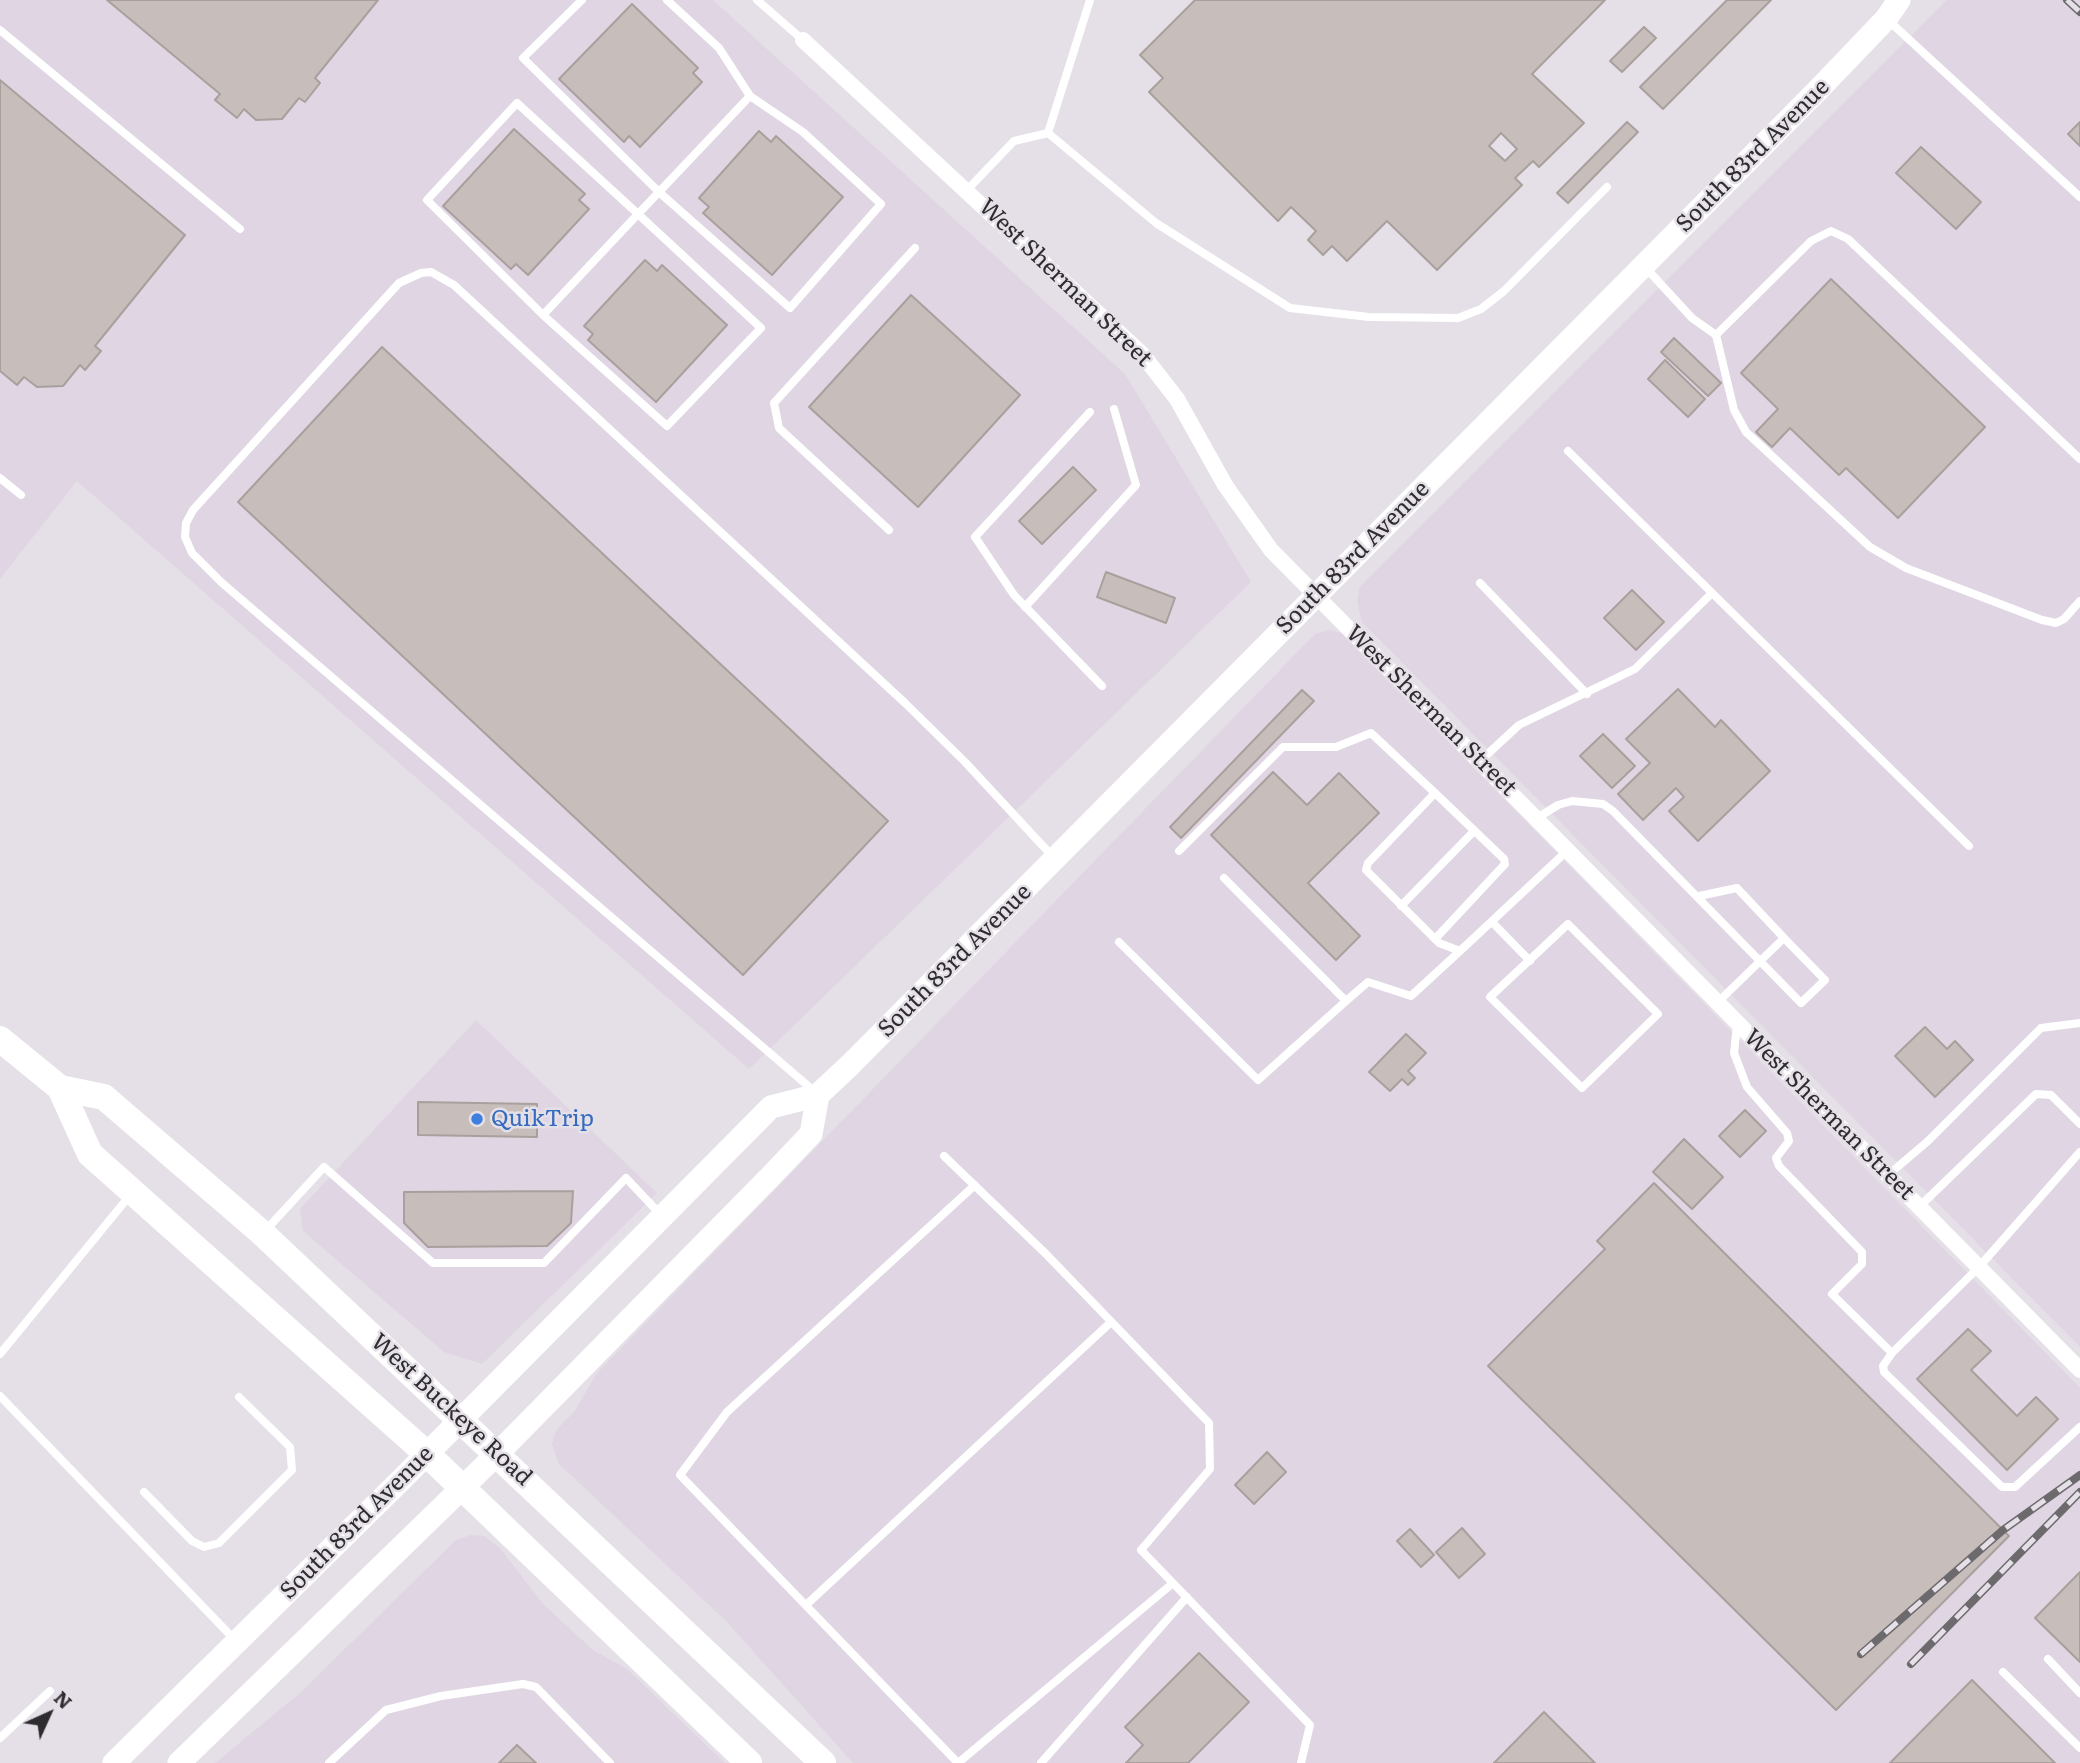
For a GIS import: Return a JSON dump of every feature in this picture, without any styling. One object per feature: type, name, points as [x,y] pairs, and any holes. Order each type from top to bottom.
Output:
[{"type":"main road","name":"South 83rd Avenue","points":[[114,1763],[427,1454],[771,1107],[818,1095],[1056,860],[1893,9],[1919,0]]},
{"type":"main road","name":"West Buckeye Road","points":[[0,1039],[60,1088],[90,1154],[427,1454],[749,1763]]},
{"type":"main road","name":"West Buckeye Road","points":[[60,1088],[104,1097],[262,1233],[823,1763]]},
{"type":"main road","name":"South 83rd Avenue","points":[[179,1763],[462,1489],[811,1134],[818,1095]]},
{"type":"street","name":"West Sherman Street","points":[[803,40],[967,190],[1162,377],[1249,520],[1271,550],[2080,1370]]},
{"type":"lane","points":[[582,0],[523,58],[659,192],[790,308],[881,204],[803,132],[750,96],[719,48],[667,0]]},
{"type":"lane","points":[[757,0],[803,40]]},
{"type":"lane","points":[[1048,133],[1090,0]]},
{"type":"lane","points":[[1893,9],[2080,197]]},
{"type":"lane","points":[[0,30],[240,229]]},
{"type":"lane","points":[[543,315],[750,96]]},
{"type":"lane","points":[[517,103],[761,328],[667,426],[543,315],[427,200],[517,103]]},
{"type":"lane","points":[[1048,133],[1156,223],[1276,300],[1290,308],[1369,317],[1458,318],[1481,309],[1504,291],[1607,187]]},
{"type":"lane","points":[[967,190],[1014,141],[1048,133]]},
{"type":"lane","points":[[1716,335],[1811,241],[1831,231],[1847,239],[2080,459]]},
{"type":"lane","points":[[889,530],[779,428],[774,404],[915,248]]},
{"type":"lane","points":[[1644,265],[1692,318],[1716,335],[1734,410],[1746,432],[1870,547],[1906,568],[2042,620],[2056,623],[2064,619],[2080,601]]},
{"type":"lane","points":[[818,1095],[231,591],[192,553],[185,537],[186,523],[193,510],[399,283],[421,273],[431,272],[454,285],[905,703],[965,762],[1056,860]]},
{"type":"lane","points":[[1025,607],[1136,485],[1114,409]]},
{"type":"lane","points":[[1090,412],[975,537],[1025,607],[1102,686]]},
{"type":"lane","points":[[1567,451],[1969,846]]},
{"type":"lane","points":[[0,478],[21,495]]},
{"type":"lane","points":[[1480,583],[1587,694]]},
{"type":"lane","points":[[1480,761],[1519,724],[1635,669],[1712,593]]},
{"type":"lane","points":[[1180,851],[1283,747],[1336,747],[1368,733],[1376,734],[1505,864],[1435,939]]},
{"type":"lane","points":[[1435,793],[1366,867],[1435,939],[1451,950],[1460,951]]},
{"type":"lane","points":[[1537,818],[1558,805],[1588,800],[1603,804],[1699,896],[1801,1003],[1825,980],[1737,888],[1699,896]]},
{"type":"lane","points":[[1401,906],[1474,831]]},
{"type":"lane","points":[[1119,942],[1258,1080],[1368,982],[1411,996],[1568,850]]},
{"type":"lane","points":[[1224,878],[1346,1001]]},
{"type":"lane","points":[[1492,922],[1530,961]]},
{"type":"lane","points":[[1568,924],[1658,1014],[1582,1088],[1490,997],[1530,961],[1568,924]]},
{"type":"lane","points":[[1718,1002],[1784,938]]},
{"type":"lane","points":[[1738,1022],[1734,1053],[1747,1087],[1787,1133],[1788,1141],[1776,1158],[1779,1166],[1862,1252],[1862,1264],[1832,1294],[1892,1353]]},
{"type":"lane","points":[[1888,1175],[1928,1142],[2041,1028],[2080,1023]]},
{"type":"lane","points":[[1919,1207],[2036,1094],[2051,1095],[2080,1124]]},
{"type":"lane","points":[[2080,1152],[1979,1267],[1892,1353],[1883,1366],[1884,1371],[2002,1487],[2015,1487],[2080,1427]]},
{"type":"lane","points":[[944,1156],[1209,1423],[1210,1469],[1141,1549],[1310,1725],[1301,1763]]},
{"type":"lane","points":[[262,1233],[324,1167],[433,1264],[544,1263],[626,1178],[663,1217]]},
{"type":"lane","points":[[975,1185],[727,1412],[680,1475],[958,1763],[1173,1583]]},
{"type":"lane","points":[[0,1354],[133,1192]]},
{"type":"lane","points":[[806,1605],[1111,1322]]},
{"type":"lane","points":[[0,1396],[237,1642]]},
{"type":"lane","points":[[144,1492],[192,1541],[204,1547],[219,1543],[292,1470],[290,1447],[239,1396]]},
{"type":"lane","points":[[1041,1763],[1187,1597]]},
{"type":"lane","points":[[2048,1660],[2080,1693]]},
{"type":"lane","points":[[2003,1672],[2080,1748]]},
{"type":"lane","points":[[329,1763],[386,1710],[441,1696],[523,1684],[536,1688],[610,1763]]},
{"type":"lane","points":[[0,1738],[50,1691]]},
{"type":"shaded area","points":[[0,0],[713,0],[1125,374],[1251,582],[749,1069],[77,481],[0,579]]},
{"type":"shaded area","points":[[1947,0],[2080,0],[2080,1347],[1362,622],[1357,601],[1360,586]]},
{"type":"shaded area","points":[[1329,630],[1342,633],[2080,1388],[2080,1763],[853,1763],[727,1622],[558,1463],[552,1444],[556,1430],[575,1411],[597,1373],[1315,634]]},
{"type":"shaded area","points":[[476,1020],[657,1193],[482,1364],[444,1352],[303,1231],[300,1209]]},
{"type":"shaded area","points":[[471,1535],[484,1536],[499,1547],[543,1604],[593,1650],[627,1669],[725,1763],[215,1763],[300,1693],[456,1540]]},
{"type":"building","points":[[107,0],[378,0],[315,78],[320,83],[305,102],[299,98],[282,119],[256,120],[244,109],[237,118],[215,100],[220,94]]},
{"type":"building","points":[[1195,0],[1605,0],[1532,74],[1584,123],[1539,167],[1533,161],[1515,178],[1522,185],[1437,270],[1387,221],[1347,261],[1332,246],[1323,255],[1308,240],[1316,231],[1291,207],[1278,221],[1149,92],[1163,78],[1140,55]],"holes":[[[1501,133],[1517,149],[1505,161],[1489,146]]]},
{"type":"building","points":[[1727,0],[1771,0],[1663,109],[1640,87]]},
{"type":"building","points":[[632,4],[698,68],[693,73],[702,82],[640,147],[629,136],[624,142],[559,79]]},
{"type":"building","points":[[1644,27],[1656,38],[1622,72],[1610,61]]},
{"type":"building","points":[[0,80],[185,235],[95,346],[101,351],[85,370],[80,365],[63,386],[37,387],[24,377],[17,385],[0,371]]},
{"type":"building","points":[[1627,122],[1638,132],[1568,203],[1557,193]]},
{"type":"building","points":[[2080,122],[2080,146],[2068,134]]},
{"type":"building","points":[[514,129],[585,194],[579,200],[589,209],[528,275],[516,264],[511,269],[443,206]]},
{"type":"building","points":[[759,131],[771,142],[776,136],[843,197],[772,275],[703,213],[709,207],[699,198]]},
{"type":"building","points":[[1921,147],[1981,202],[1956,229],[1896,173]]},
{"type":"building","points":[[645,260],[657,271],[662,265],[727,325],[656,402],[588,340],[593,334],[584,326]]},
{"type":"building","points":[[1831,279],[1985,427],[1898,518],[1846,468],[1839,475],[1790,428],[1772,447],[1756,432],[1778,409],[1741,373]]},
{"type":"building","points":[[911,295],[1020,395],[918,507],[809,407]]},
{"type":"building","points":[[1674,338],[1721,383],[1708,396],[1661,352]]},
{"type":"building","points":[[382,347],[888,821],[743,975],[238,502]]},
{"type":"building","points":[[1665,360],[1705,399],[1688,417],[1648,379]]},
{"type":"building","points":[[1073,467],[1096,490],[1042,544],[1019,521]]},
{"type":"building","points":[[1106,572],[1175,598],[1166,623],[1097,597]]},
{"type":"building","points":[[1632,590],[1664,622],[1636,650],[1604,618]]},
{"type":"building","points":[[1678,689],[1715,727],[1721,720],[1770,771],[1698,841],[1669,811],[1684,797],[1676,788],[1643,820],[1618,794],[1650,763],[1626,739]]},
{"type":"building","points":[[1302,690],[1314,701],[1181,838],[1170,827]]},
{"type":"building","points":[[1603,734],[1635,766],[1612,788],[1580,756]]},
{"type":"building","points":[[1273,772],[1307,805],[1339,773],[1379,813],[1308,883],[1360,936],[1336,960],[1211,835]]},
{"type":"building","points":[[1925,1027],[1947,1049],[1955,1041],[1973,1060],[1935,1097],[1895,1056]]},
{"type":"building","points":[[1406,1034],[1426,1053],[1408,1071],[1415,1078],[1408,1085],[1402,1079],[1390,1091],[1369,1072]]},
{"type":"building","name":"QuikTrip","points":[[418,1102],[537,1104],[537,1137],[418,1135]]},
{"type":"building","points":[[1745,1110],[1766,1131],[1740,1157],[1719,1136]]},
{"type":"building","points":[[1684,1139],[1723,1177],[1692,1209],[1653,1172]]},
{"type":"building","points":[[1654,1183],[2009,1536],[1836,1710],[1488,1366],[1605,1249],[1597,1241]]},
{"type":"building","name":"QuikTrip","points":[[573,1191],[571,1223],[547,1246],[428,1247],[404,1223],[404,1192]]},
{"type":"building","points":[[1968,1329],[1991,1351],[1971,1370],[2017,1416],[2036,1397],[2058,1419],[2007,1470],[1917,1379]]},
{"type":"building","points":[[1267,1452],[1286,1472],[1254,1504],[1235,1485]]},
{"type":"building","points":[[1462,1528],[1485,1554],[1459,1578],[1436,1552]]},
{"type":"building","points":[[1410,1529],[1434,1555],[1421,1567],[1397,1541]]},
{"type":"building","points":[[2080,1572],[2080,1662],[2035,1618]]},
{"type":"building","points":[[1199,1653],[1249,1702],[1188,1763],[1126,1763],[1143,1745],[1125,1727]]},
{"type":"building","points":[[1972,1680],[2055,1763],[1890,1763]]},
{"type":"building","points":[[1544,1712],[1595,1763],[1494,1763]]},
{"type":"building","points":[[517,1745],[536,1763],[499,1763]]},
{"type":"railway","points":[[2067,0],[2080,12]]},
{"type":"railway","points":[[1861,1654],[2003,1530],[2080,1475]]},
{"type":"railway","points":[[1911,1664],[2080,1492]]},
{"type":"place","name":"QuikTrip","points":[[477,1119]]}]
